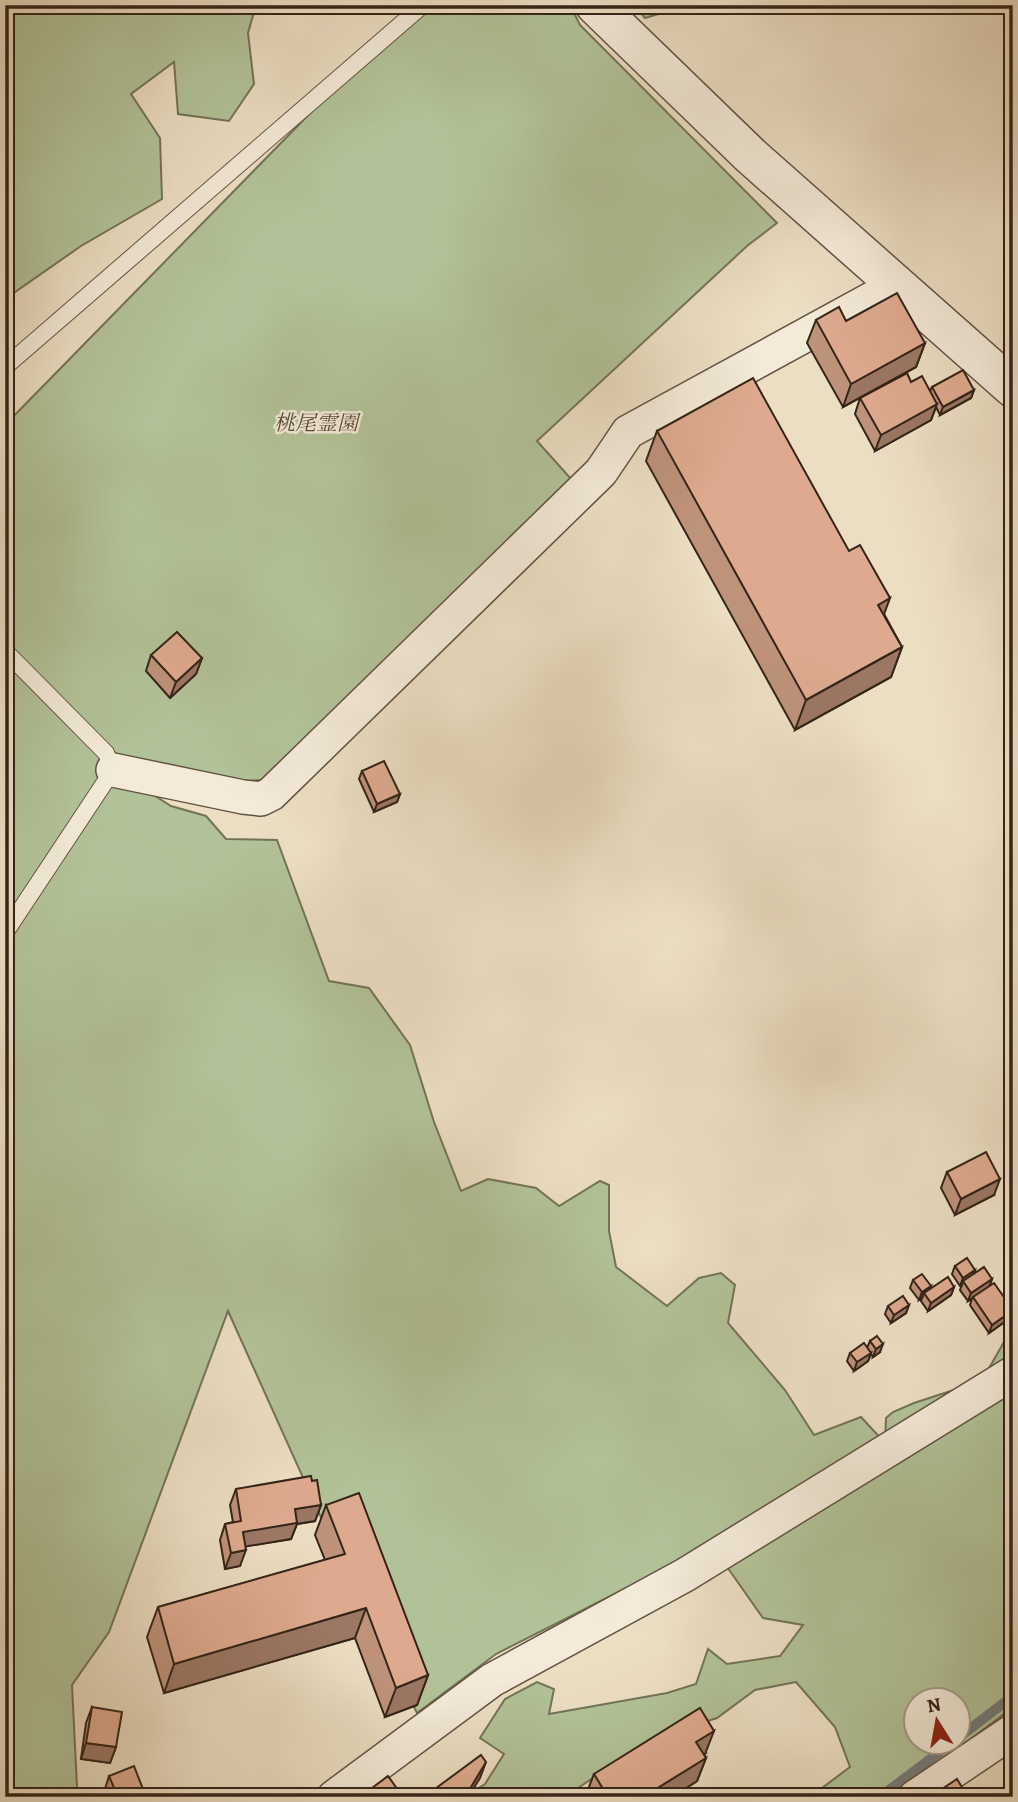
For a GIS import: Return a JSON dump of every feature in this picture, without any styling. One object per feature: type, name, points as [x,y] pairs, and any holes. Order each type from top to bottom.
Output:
[{"type":"street","points":[[595,5],[751,156],[1013,388]]},
{"type":"street","points":[[113,770],[243,797],[261,799],[271,794],[601,472],[628,432],[897,285]]},
{"type":"street","points":[[334,1797],[492,1679],[685,1575],[1013,1373]]},
{"type":"street","points":[[915,1797],[1013,1731]]},
{"type":"lane","points":[[5,367],[423,5]]},
{"type":"lane","points":[[5,651],[106,752],[113,770],[5,933]]},
{"type":"green space","points":[[5,5],[256,5],[248,33],[254,84],[229,121],[178,114],[174,62],[131,94],[160,138],[162,199],[81,246],[5,299]]},
{"type":"green space","name":"桃尾霊園","points":[[416,5],[570,5],[580,25],[777,223],[747,246],[537,441],[572,480],[271,779],[146,790],[171,806],[206,816],[226,839],[277,840],[329,981],[369,988],[410,1045],[434,1122],[461,1191],[488,1179],[536,1188],[559,1206],[600,1181],[609,1185],[609,1231],[616,1267],[667,1306],[699,1278],[721,1273],[735,1285],[728,1323],[785,1390],[814,1435],[861,1417],[885,1443],[886,1418],[914,1403],[963,1387],[988,1370],[1013,1326],[1013,1707],[972,1738],[972,1686],[902,1686],[902,1756],[948,1756],[894,1797],[810,1797],[850,1767],[835,1727],[796,1682],[755,1690],[717,1718],[652,1739],[578,1788],[576,1797],[465,1797],[485,1784],[504,1754],[480,1738],[505,1699],[537,1682],[554,1689],[549,1714],[667,1693],[696,1684],[708,1649],[727,1664],[780,1656],[803,1625],[763,1618],[725,1564],[650,1576],[496,1654],[417,1713],[332,1542],[228,1311],[109,1632],[72,1685],[77,1787],[87,1797],[5,1797],[5,1030],[13,1066],[5,1023],[5,425]]},
{"type":"green space","points":[[634,5],[688,5],[645,18]]},
{"type":"building","points":[[897,293],[925,343],[851,384],[816,320],[839,307],[846,321]]},
{"type":"building","points":[[963,370],[974,390],[943,407],[932,387]]},
{"type":"building","points":[[907,373],[911,382],[922,376],[937,404],[881,435],[860,398]]},
{"type":"building","points":[[753,378],[849,551],[860,545],[890,598],[878,605],[902,647],[806,700],[657,431]]},
{"type":"building","points":[[177,632],[202,658],[176,682],[151,655]]},
{"type":"building","points":[[384,761],[400,794],[377,804],[362,771]]},
{"type":"building","points":[[986,1152],[1000,1179],[961,1199],[947,1172]]},
{"type":"building","points":[[967,1258],[975,1270],[963,1278],[955,1266]]},
{"type":"building","points":[[984,1267],[992,1279],[971,1293],[963,1281]]},
{"type":"building","points":[[922,1274],[931,1286],[922,1292],[913,1280]]},
{"type":"building","points":[[948,1277],[954,1287],[931,1303],[924,1293]]},
{"type":"building","points":[[994,1283],[1013,1310],[992,1325],[973,1297]]},
{"type":"building","points":[[903,1296],[909,1305],[894,1315],[888,1306]]},
{"type":"building","points":[[877,1336],[883,1344],[876,1349],[870,1341]]},
{"type":"building","points":[[864,1343],[871,1353],[857,1362],[850,1353]]},
{"type":"building","points":[[311,1476],[312,1481],[317,1480],[321,1505],[295,1509],[297,1523],[243,1532],[246,1550],[231,1553],[225,1524],[241,1521],[236,1489]]},
{"type":"building","points":[[359,1493],[428,1675],[396,1688],[366,1608],[174,1664],[158,1607],[345,1554],[326,1505]]},
{"type":"building","points":[[92,1707],[122,1712],[116,1747],[86,1743]]},
{"type":"building","points":[[700,1708],[714,1731],[696,1742],[706,1758],[643,1797],[608,1797],[594,1774]]},
{"type":"building","points":[[481,1755],[486,1762],[465,1797],[424,1797]]},
{"type":"building","points":[[134,1766],[146,1797],[118,1797],[109,1776]]},
{"type":"building","points":[[388,1776],[403,1797],[372,1797],[368,1791]]},
{"type":"building","points":[[957,1779],[968,1797],[930,1797]]},
{"type":"building","points":[[197,1790],[200,1797],[179,1797]]},
{"type":"waterway","points":[[972,1727],[1013,1696]]},
{"type":"waterway","points":[[880,1797],[934,1756]]}]
